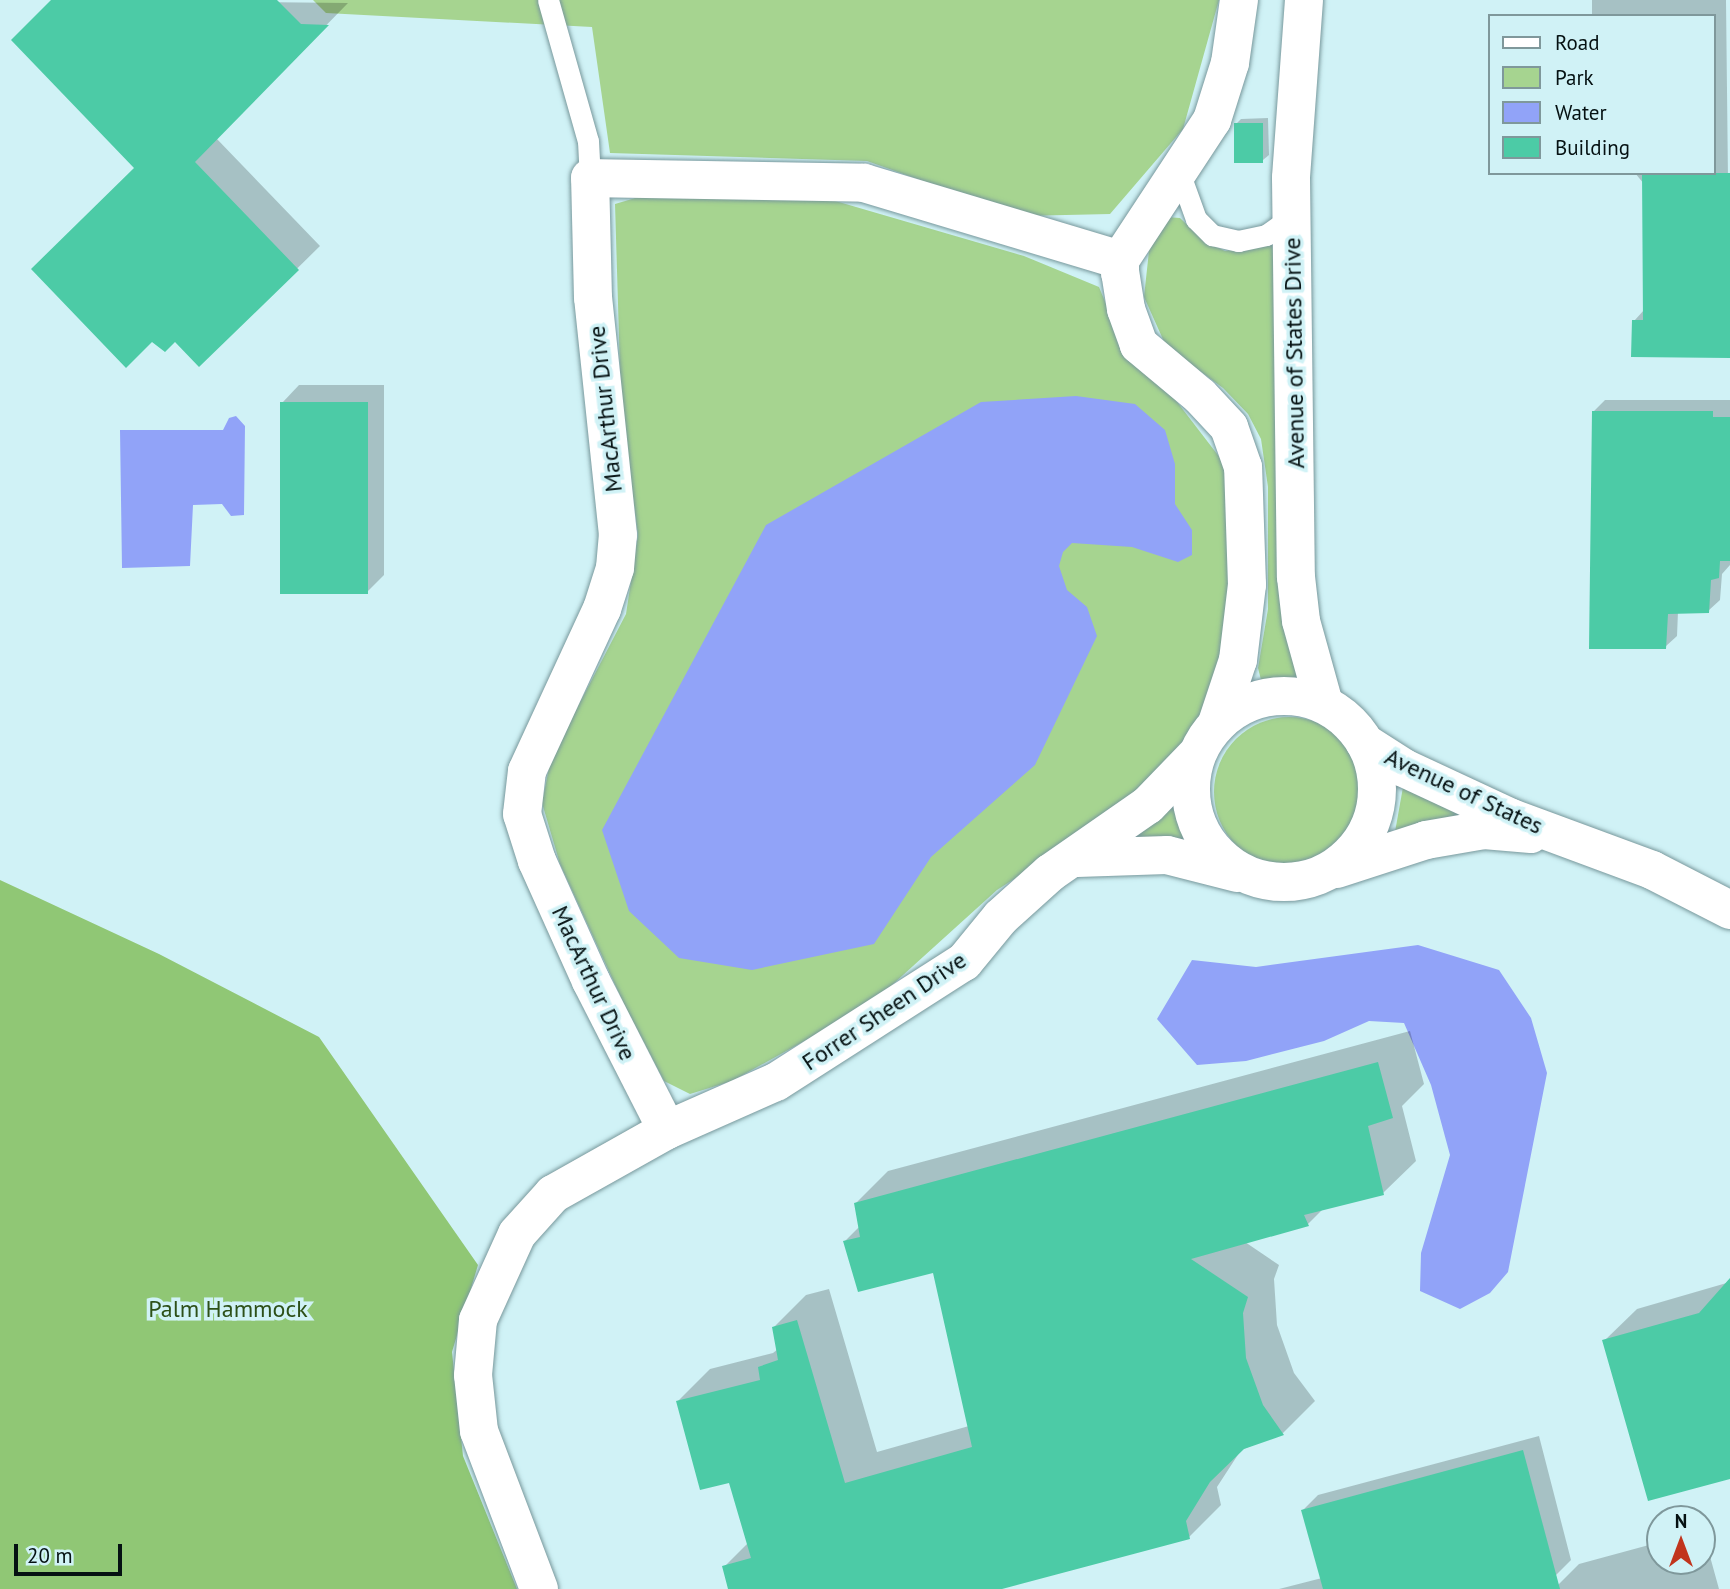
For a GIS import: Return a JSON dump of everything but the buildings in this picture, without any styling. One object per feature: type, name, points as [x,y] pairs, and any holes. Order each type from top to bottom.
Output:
[{"type":"street","points":[[1207,739],[1248,703],[1284,696],[1324,704],[1350,723],[1365,743],[1378,790],[1371,825],[1350,856],[1322,874],[1284,883],[1248,876],[1217,856],[1197,825],[1190,790],[1207,739],[1238,660],[1247,585],[1243,467],[1229,427],[1200,396],[1139,345],[1126,309],[1120,260],[1212,120],[1230,63],[1239,0]]},
{"type":"street","name":"Avenue of States Drive","points":[[1304,0],[1292,217],[1296,577],[1301,621],[1324,704]]},
{"type":"street","points":[[590,178],[864,183],[1120,260]]},
{"type":"street","name":"MacArthur Drive","points":[[590,178],[593,298],[618,536],[615,568],[603,609],[527,771],[522,814],[537,861],[591,981],[667,1130]]},
{"type":"street","name":"Forrer Sheen Drive","points":[[539,1589],[479,1431],[473,1375],[478,1320],[517,1234],[553,1194],[667,1130],[776,1082],[854,1036],[964,961],[1001,917],[1050,873],[1077,858],[1148,805],[1207,739]]},
{"type":"street","name":"Avenue of States","points":[[1365,743],[1404,768],[1564,837],[1652,870],[1730,910]]},
{"type":"street","name":"Avenue of States","points":[[1322,874],[1426,840],[1484,830],[1564,837]]},
{"type":"street","name":"Forrer Sheen Drive","points":[[1077,858],[1167,855],[1248,876]]},
{"type":"lane","points":[[548,0],[588,141],[590,178]]},
{"type":"lane","points":[[1178,169],[1196,219],[1212,235],[1238,241],[1266,235],[1292,217]]},
{"type":"green space","points":[[313,0],[1219,0],[1183,129],[1110,214],[1021,216],[867,161],[610,153],[592,27],[326,13]]},
{"type":"green space","points":[[666,189],[832,200],[1024,256],[1099,287],[1111,316],[1224,463],[1233,556],[1224,653],[1193,732],[1143,790],[1106,820],[997,890],[871,1004],[732,1081],[690,1094],[664,1081],[623,1002],[560,864],[542,803],[551,758],[626,614],[638,535],[621,404],[615,204]]},
{"type":"green space","points":[[1166,217],[1180,218],[1203,240],[1225,251],[1277,244],[1302,676],[1261,680],[1258,668],[1268,609],[1268,487],[1261,439],[1248,414],[1223,388],[1166,346],[1144,297],[1149,251]]},
{"type":"green space","points":[[1289,717],[1318,722],[1342,739],[1359,763],[1364,792],[1359,821],[1342,845],[1318,862],[1289,867],[1260,862],[1236,845],[1219,821],[1214,792],[1219,763],[1236,739],[1260,722]]},
{"type":"green space","points":[[1403,787],[1458,809],[1462,818],[1395,832]]},
{"type":"green space","points":[[1179,795],[1189,838],[1183,844],[1130,843]]},
{"type":"green space","name":"Palm Hammock","points":[[0,880],[159,954],[319,1037],[478,1265],[452,1352],[463,1456],[517,1589],[0,1589]]},
{"type":"water","points":[[1076,396],[1135,404],[1165,430],[1175,464],[1175,504],[1192,530],[1192,555],[1178,562],[1132,547],[1072,543],[1063,552],[1059,566],[1067,590],[1087,607],[1097,636],[1035,765],[931,857],[874,944],[752,970],[679,958],[629,911],[602,830],[766,525],[981,402]]},
{"type":"water","points":[[236,416],[245,426],[244,515],[231,516],[222,504],[193,505],[190,566],[122,568],[120,430],[223,430],[229,418]]},
{"type":"water","points":[[1418,945],[1499,970],[1531,1018],[1547,1073],[1508,1272],[1490,1293],[1460,1309],[1420,1291],[1421,1253],[1450,1155],[1431,1085],[1404,1023],[1369,1021],[1324,1041],[1246,1061],[1197,1065],[1157,1019],[1192,960],[1256,967]]}]
